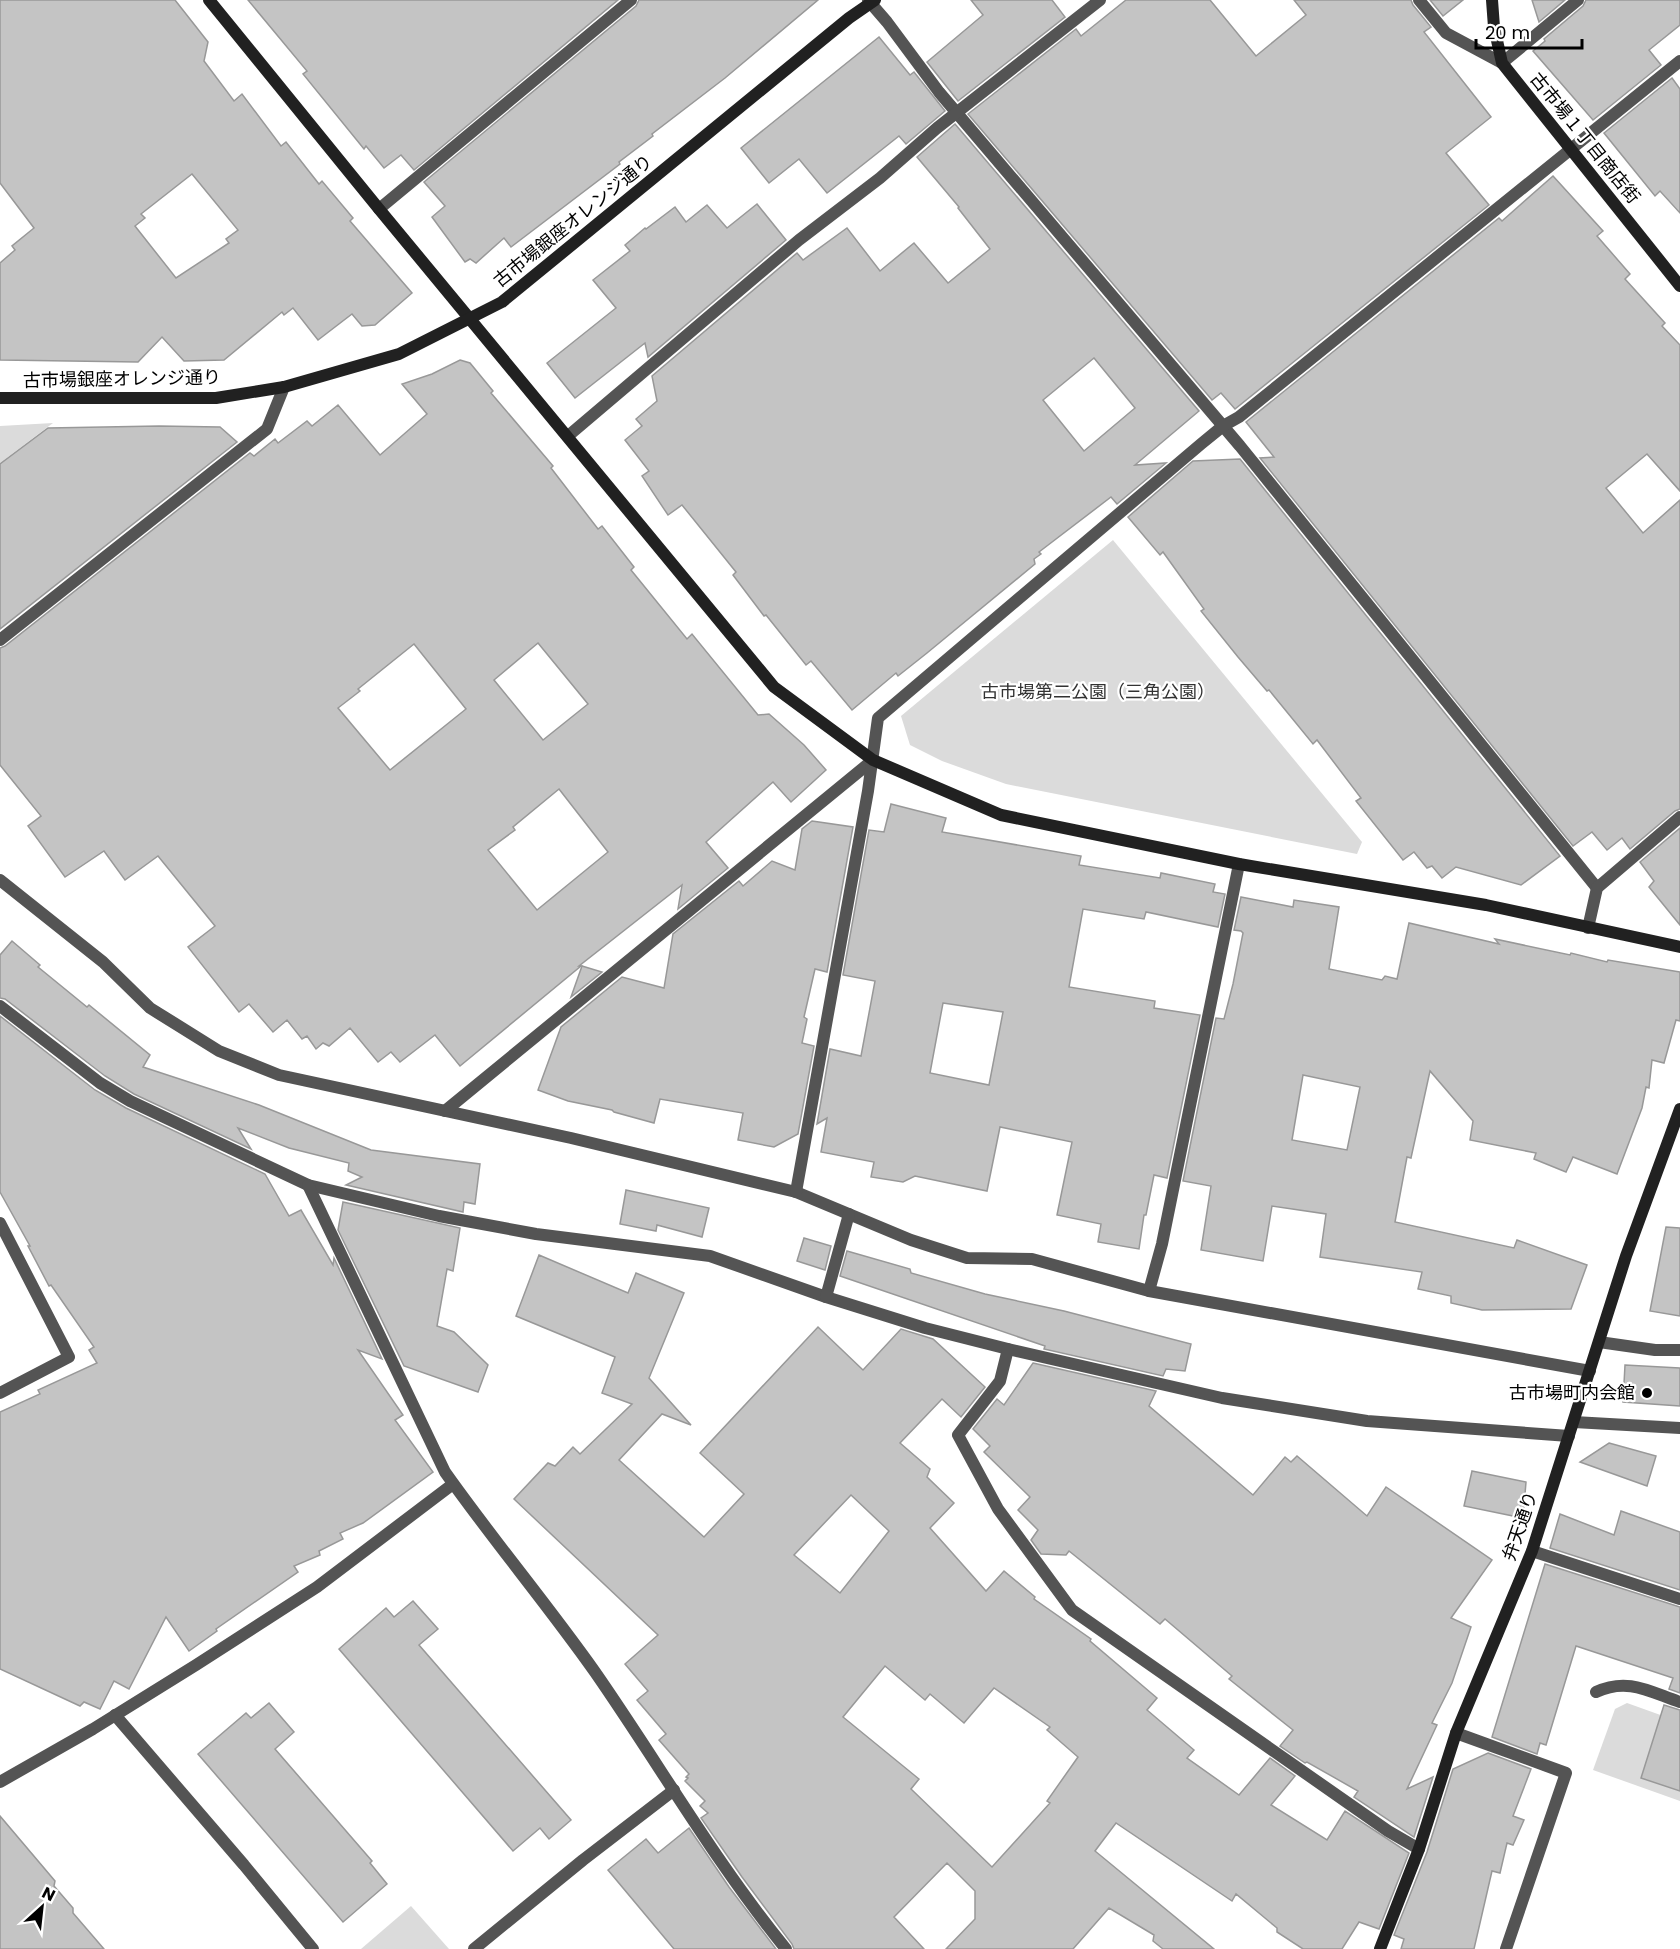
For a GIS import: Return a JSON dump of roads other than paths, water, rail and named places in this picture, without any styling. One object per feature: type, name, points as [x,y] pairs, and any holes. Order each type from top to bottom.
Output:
[{"type":"street","points":[[209,0],[468,318],[774,687],[873,760],[1001,815],[1239,864],[1486,905],[1680,947]]},
{"type":"street","points":[[568,436],[799,240],[1100,0]]},
{"type":"street","points":[[1419,0],[1446,33],[1502,63],[1578,0]]},
{"type":"street","name":"古市場１丁目商店街","points":[[1492,0],[1494,27],[1502,63],[1680,286]]},
{"type":"street","points":[[871,1],[939,92],[1223,426],[1597,888]]},
{"type":"street","name":"古市場銀座オレンジ通り","points":[[0,398],[216,398],[284,387],[399,354],[502,302],[871,1]]},
{"type":"street","points":[[379,209],[626,2]]},
{"type":"street","points":[[796,1192],[873,760],[878,718],[1223,426],[1257,403],[1680,61]]},
{"type":"street","points":[[0,640],[267,429],[284,387]]},
{"type":"street","points":[[445,1111],[873,760]]},
{"type":"street","points":[[1588,928],[1597,888],[1680,817]]},
{"type":"street","points":[[1149,1291],[1162,1244],[1239,864]]},
{"type":"street","points":[[0,880],[103,962],[150,1008],[219,1051],[279,1075],[570,1138],[796,1192],[911,1240],[967,1258],[1032,1259],[1149,1291],[1590,1371]]},
{"type":"street","points":[[0,1006],[99,1083],[130,1101],[308,1185],[439,1216],[536,1234],[710,1256],[826,1298],[925,1328],[1222,1398],[1367,1421],[1569,1436]]},
{"type":"street","name":"弁天通り","points":[[1380,1949],[1419,1848],[1456,1733],[1532,1551],[1626,1256],[1677,1123],[1680,1108]]},
{"type":"street","points":[[308,1185],[445,1472],[594,1670],[755,1911],[786,1949]]},
{"type":"street","points":[[826,1298],[849,1214]]},
{"type":"street","points":[[0,1223],[69,1357],[0,1393]]},
{"type":"street","points":[[1599,1342],[1655,1350],[1680,1350]]},
{"type":"street","points":[[1008,1349],[1000,1381],[958,1435],[998,1509],[1072,1610],[1388,1831],[1419,1848]]},
{"type":"street","points":[[1574,1422],[1680,1428]]},
{"type":"street","points":[[0,1782],[115,1716],[316,1587],[453,1484]]},
{"type":"street","points":[[1532,1551],[1680,1599]]},
{"type":"street","points":[[1596,1692],[1610,1686],[1628,1684],[1680,1702]]},
{"type":"street","points":[[115,1716],[244,1865],[313,1949]]},
{"type":"street","points":[[1456,1733],[1566,1773],[1506,1949]]},
{"type":"street","points":[[474,1949],[583,1860],[674,1790]]},
{"type":"place","name":"古市場町内会館","points":[[1647,1393]]},
{"type":"park label","name":"古市場第二公園（三角公園）","points":[[1098,692]]}]
